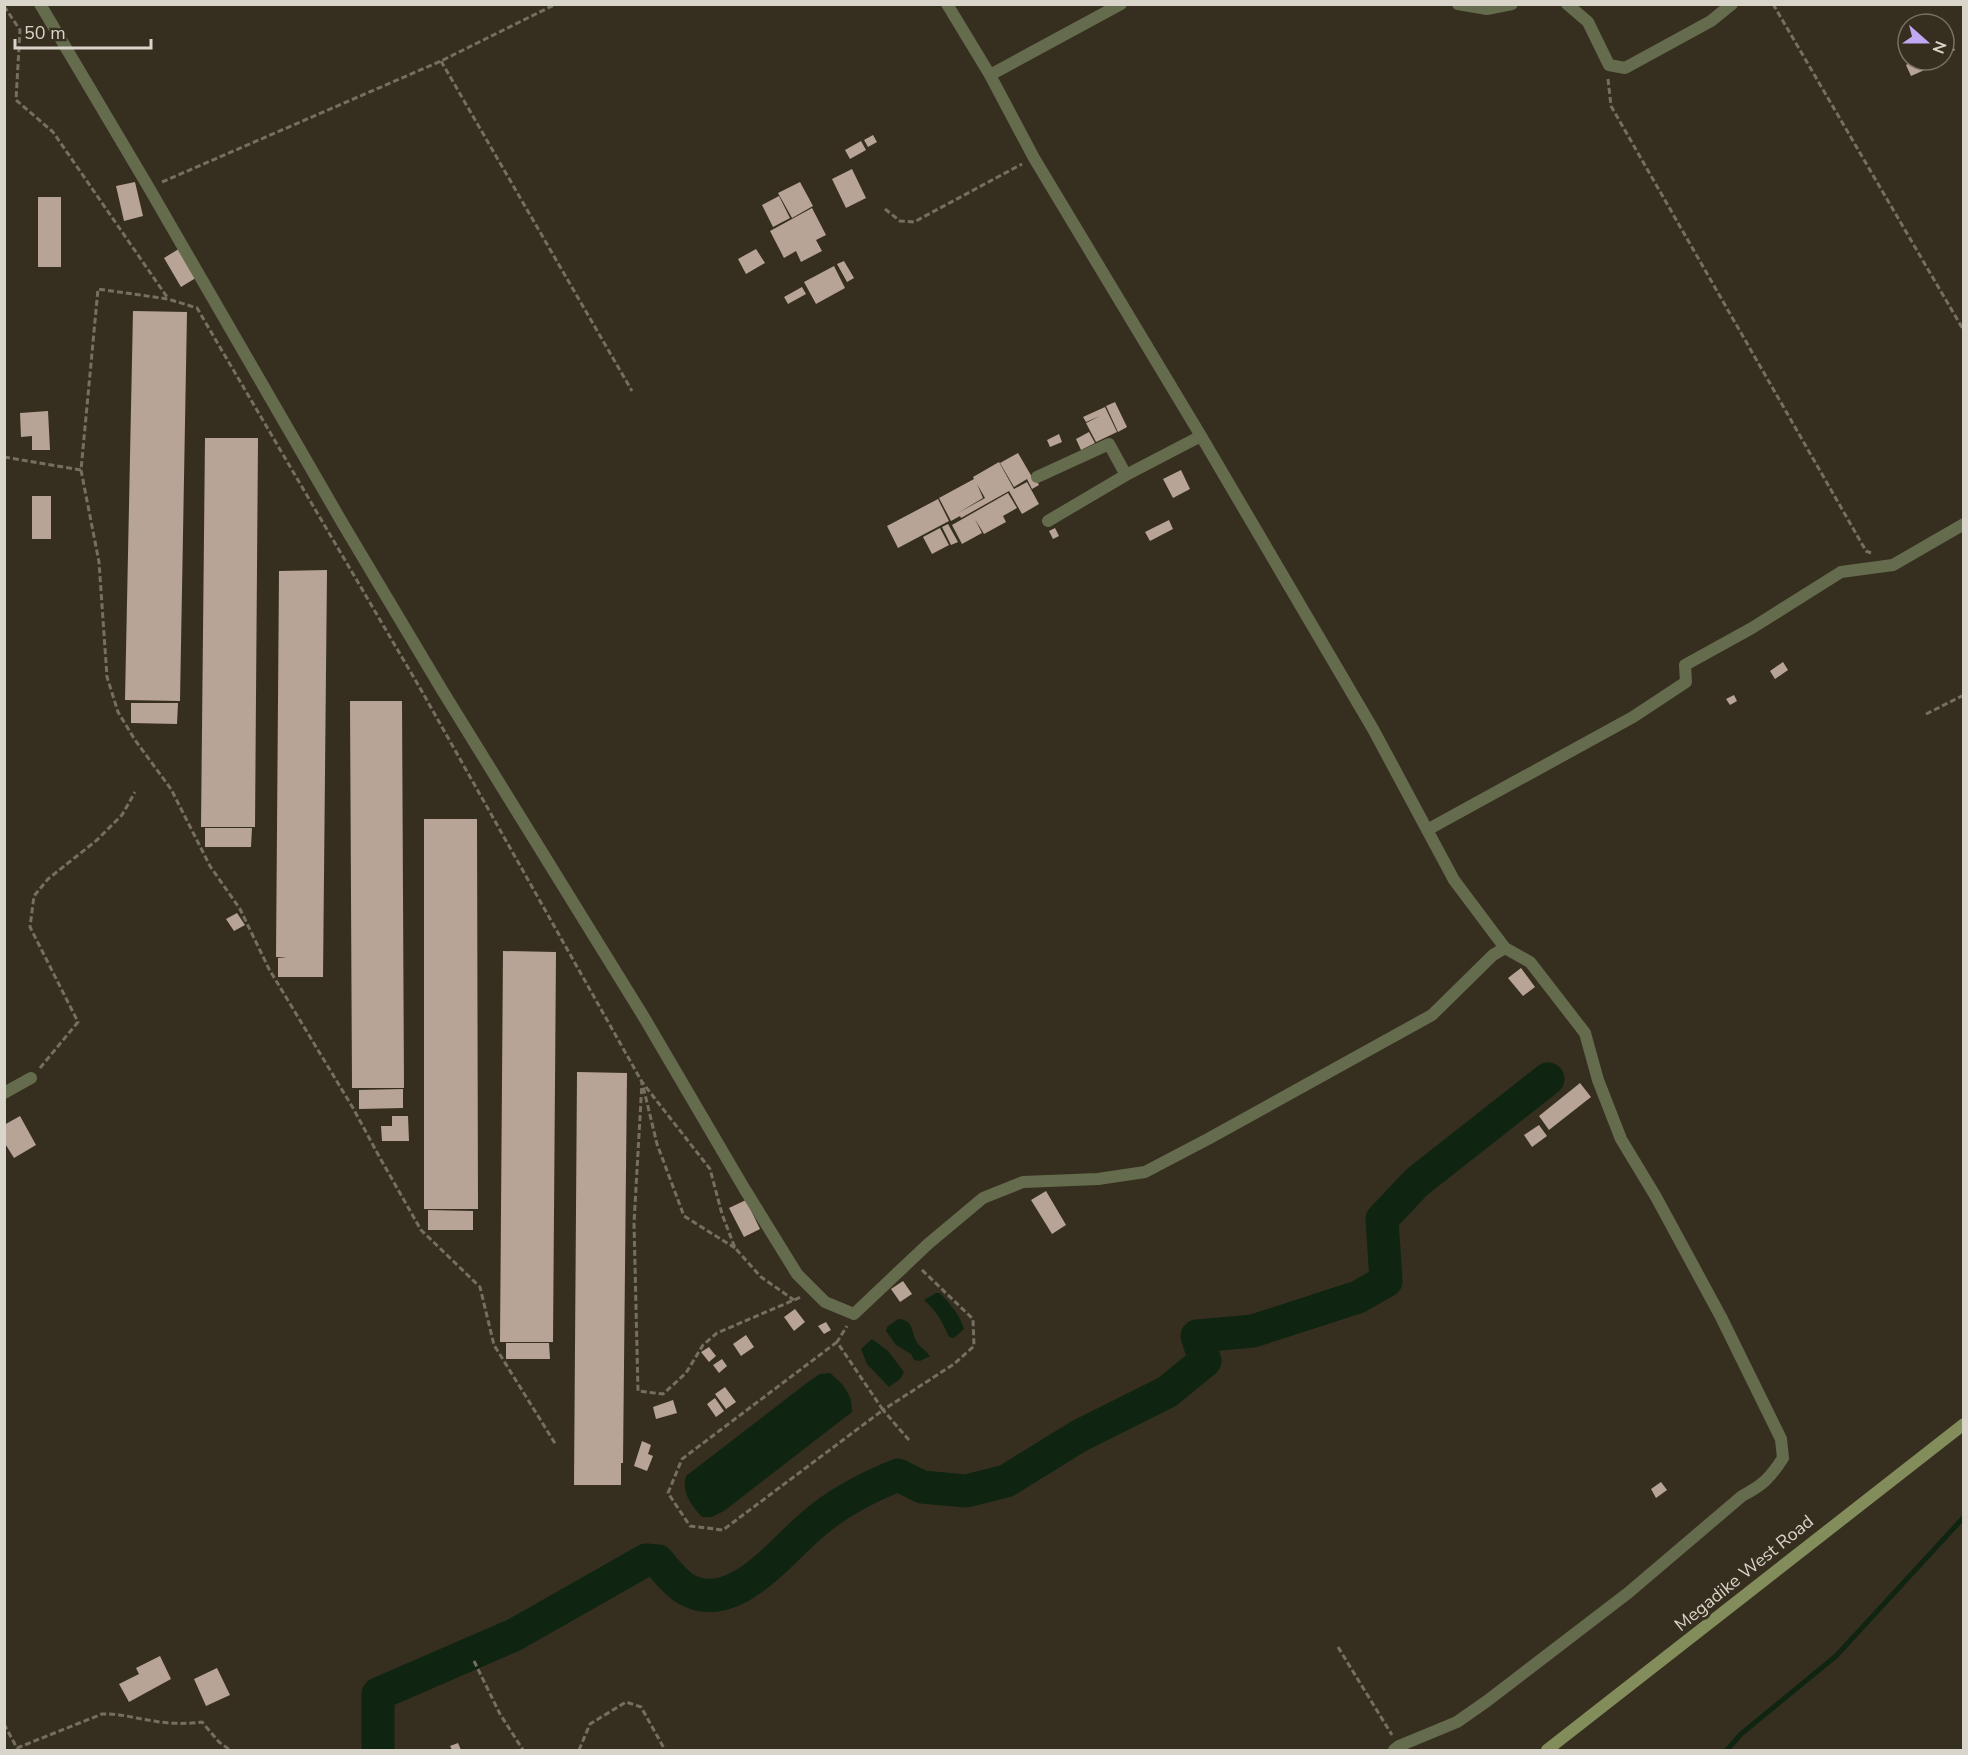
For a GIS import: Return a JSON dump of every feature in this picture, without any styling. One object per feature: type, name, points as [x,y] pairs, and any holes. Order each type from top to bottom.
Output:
[{"type":"street","points":[[40,4],[442,690],[544,854],[797,1274],[825,1302],[854,1314],[911,1260],[983,1198],[1023,1182],[1098,1179],[1145,1172],[1432,1015],[1493,955],[1505,948]]},
{"type":"street","points":[[946,4],[990,75],[1034,158],[1202,436],[1373,729],[1454,880],[1505,948],[1530,962],[1585,1033],[1598,1080],[1622,1139],[1726,1326],[1781,1439],[1783,1458],[1774,1473],[1761,1486],[1742,1496],[1628,1593],[1457,1722],[1396,1748]]},
{"type":"street","points":[[990,75],[1121,4]]},
{"type":"street","points":[[1458,4],[1486,9],[1512,4]]},
{"type":"street","points":[[1567,4],[1588,22],[1609,65],[1625,68],[1711,21],[1732,4]]},
{"type":"street","points":[[1048,521],[1126,475],[1202,436]]},
{"type":"street","points":[[1037,477],[1109,444],[1126,475]]},
{"type":"street","points":[[1427,830],[1633,717],[1686,682],[1685,665],[1752,628],[1841,572],[1893,565],[1964,524]]},
{"type":"street","points":[[4,1094],[31,1078]]},
{"type":"street","name":"Megadike West Road","points":[[1547,1750],[1964,1424]]},
{"type":"path","points":[[149,188],[441,61],[556,4]]},
{"type":"path","points":[[1773,4],[1964,331]]},
{"type":"path","points":[[4,6],[20,30],[16,100],[53,132],[168,299]]},
{"type":"path","points":[[441,61],[632,391]]},
{"type":"path","points":[[1609,65],[1607,83],[1611,106],[1866,551],[1893,565]]},
{"type":"path","points":[[885,208],[900,221],[914,222],[1034,158]]},
{"type":"path","points":[[556,1445],[494,1346],[480,1287],[422,1230],[353,1108],[269,969],[240,909],[210,866],[171,789],[135,740],[118,712],[107,677],[99,562],[81,470],[98,290],[168,299],[197,308],[420,688],[642,1082],[710,1169],[722,1214],[735,1248]]},
{"type":"path","points":[[4,457],[81,470]]},
{"type":"path","points":[[1926,714],[1964,695]]},
{"type":"path","points":[[31,1078],[78,1022],[30,927],[34,897],[48,879],[97,840],[122,815],[135,792]]},
{"type":"path","points":[[642,1082],[657,1144],[684,1216],[735,1248],[761,1277],[794,1300]]},
{"type":"path","points":[[642,1082],[634,1223],[638,1391],[663,1394],[686,1373],[703,1345],[717,1333],[814,1292]]},
{"type":"path","points":[[854,1314],[837,1342],[682,1459],[668,1493],[690,1526],[723,1530],[883,1410],[954,1364],[974,1346],[972,1319],[911,1260]]},
{"type":"path","points":[[837,1342],[883,1410],[909,1440]]},
{"type":"path","points":[[1338,1647],[1396,1748]]},
{"type":"path","points":[[474,1661],[500,1714],[523,1750]]},
{"type":"path","points":[[579,1750],[590,1724],[626,1702],[641,1707],[665,1750]]},
{"type":"path","points":[[12,1750],[102,1714],[113,1713],[156,1722],[186,1724],[202,1722],[219,1742],[230,1750]]},
{"type":"path","points":[[4,1724],[17,1748]]},
{"type":"shaded area","points":[[940,1293],[947,1301],[957,1314],[964,1329],[954,1338],[949,1337],[939,1317],[924,1300]]},
{"type":"shaded area","points":[[898,1319],[908,1322],[916,1341],[930,1356],[920,1361],[914,1360],[911,1354],[896,1345],[886,1331],[887,1327]]},
{"type":"shaded area","points":[[872,1339],[888,1351],[904,1372],[900,1379],[889,1387],[867,1364],[861,1349]]},
{"type":"shaded area","points":[[830,1373],[846,1390],[851,1400],[852,1412],[724,1511],[712,1517],[702,1517],[686,1493],[686,1476],[808,1382],[820,1374]]},
{"type":"building","points":[[873,135],[877,142],[868,147],[864,140]]},
{"type":"building","points":[[861,141],[866,150],[850,159],[845,150]]},
{"type":"building","points":[[852,169],[866,198],[846,208],[832,179]]},
{"type":"building","points":[[135,182],[143,216],[124,221],[116,186]]},
{"type":"building","points":[[800,182],[813,206],[792,218],[778,193]]},
{"type":"building","points":[[779,196],[790,218],[773,227],[762,205]]},
{"type":"building","points":[[38,197],[61,197],[61,267],[38,267]]},
{"type":"building","points":[[812,208],[826,235],[816,240],[822,251],[801,262],[796,251],[784,258],[770,231]]},
{"type":"building","points":[[182,247],[199,276],[181,287],[164,258]]},
{"type":"building","points":[[756,249],[765,263],[746,274],[738,259]]},
{"type":"building","points":[[844,261],[854,278],[847,282],[837,264]]},
{"type":"building","points":[[834,266],[845,288],[816,304],[804,282]]},
{"type":"building","points":[[802,287],[806,294],[788,304],[784,297]]},
{"type":"building","points":[[133,311],[187,312],[180,701],[125,700]]},
{"type":"building","points":[[1115,402],[1127,427],[1118,432],[1106,406]]},
{"type":"building","points":[[1105,407],[1117,432],[1096,442],[1086,423],[1100,416],[1086,422],[1083,417]]},
{"type":"building","points":[[48,411],[50,450],[32,450],[32,436],[21,437],[20,413]]},
{"type":"building","points":[[1089,432],[1095,443],[1081,450],[1076,439]]},
{"type":"building","points":[[1059,434],[1062,442],[1050,447],[1047,440]]},
{"type":"building","points":[[205,438],[258,438],[255,827],[201,827]]},
{"type":"building","points":[[1018,453],[1039,485],[1032,489],[1027,479],[1014,487],[1000,463]]},
{"type":"building","points":[[999,462],[1014,489],[1027,482],[1039,504],[1022,514],[1009,491],[961,518],[960,516],[951,521],[939,498],[974,479],[973,477]],"holes":[[[977,484],[985,498],[958,513],[983,498]]]},
{"type":"building","points":[[1181,470],[1190,489],[1173,498],[1163,479]]},
{"type":"building","points":[[1008,493],[1017,508],[1003,516],[1006,522],[984,534],[975,519],[982,533],[962,544],[952,525]]},
{"type":"building","points":[[32,496],[51,496],[51,539],[32,539]]},
{"type":"building","points":[[938,499],[949,521],[898,548],[887,526]]},
{"type":"building","points":[[1169,520],[1173,529],[1150,541],[1145,532]]},
{"type":"building","points":[[948,524],[958,542],[951,545],[942,527]]},
{"type":"building","points":[[940,528],[949,545],[932,554],[923,537]]},
{"type":"building","points":[[1055,528],[1059,536],[1053,539],[1049,531]]},
{"type":"building","points":[[327,570],[323,977],[278,977],[278,958],[287,957],[276,957],[279,571]]},
{"type":"building","points":[[1783,662],[1788,670],[1775,679],[1770,671]]},
{"type":"building","points":[[1734,695],[1737,701],[1730,705],[1726,699]]},
{"type":"building","points":[[350,701],[402,701],[404,1088],[352,1088]]},
{"type":"building","points":[[131,703],[178,703],[177,724],[131,723]]},
{"type":"building","points":[[424,819],[477,819],[478,1209],[424,1209]]},
{"type":"building","points":[[205,828],[252,828],[251,847],[205,847]]},
{"type":"building","points":[[237,913],[245,925],[234,931],[226,919]]},
{"type":"building","points":[[503,951],[556,952],[553,1342],[500,1342]]},
{"type":"building","points":[[1521,968],[1535,987],[1523,996],[1508,978]]},
{"type":"building","points":[[577,1072],[627,1073],[621,1485],[574,1485]]},
{"type":"building","points":[[1580,1083],[1591,1097],[1549,1130],[1539,1116]]},
{"type":"building","points":[[403,1089],[403,1108],[359,1109],[359,1090]]},
{"type":"building","points":[[20,1116],[36,1145],[14,1158],[4,1142],[4,1125]]},
{"type":"building","points":[[392,1116],[408,1116],[409,1141],[382,1141],[381,1126],[392,1126]]},
{"type":"building","points":[[1539,1125],[1547,1136],[1532,1147],[1524,1135]]},
{"type":"building","points":[[1046,1191],[1066,1225],[1052,1234],[1031,1200]]},
{"type":"building","points":[[746,1200],[760,1229],[744,1237],[729,1208]]},
{"type":"building","points":[[428,1210],[473,1211],[473,1230],[428,1230]]},
{"type":"building","points":[[903,1281],[912,1294],[900,1302],[891,1289]]},
{"type":"building","points":[[795,1309],[805,1322],[794,1331],[784,1317]]},
{"type":"building","points":[[826,1322],[831,1330],[824,1334],[818,1326]]},
{"type":"building","points":[[746,1335],[754,1347],[741,1356],[733,1344]]},
{"type":"building","points":[[506,1343],[549,1343],[550,1359],[506,1359]]},
{"type":"building","points":[[709,1347],[716,1356],[709,1362],[701,1352]]},
{"type":"building","points":[[722,1359],[727,1366],[719,1373],[713,1365]]},
{"type":"building","points":[[725,1387],[736,1402],[726,1409],[715,1394]]},
{"type":"building","points":[[715,1398],[724,1411],[716,1417],[707,1404]]},
{"type":"building","points":[[673,1400],[677,1413],[656,1419],[653,1407]]},
{"type":"building","points":[[642,1441],[651,1445],[648,1454],[653,1456],[647,1471],[634,1466]]},
{"type":"building","points":[[1661,1482],[1667,1490],[1656,1498],[1651,1489]]},
{"type":"building","points":[[160,1656],[171,1679],[129,1702],[119,1684],[139,1674],[136,1668]]},
{"type":"building","points":[[217,1668],[230,1695],[206,1706],[194,1679]]},
{"type":"building","points":[[458,1743],[461,1750],[452,1750],[450,1746]]},
{"type":"waterway","points":[[378,1750],[378,1694],[514,1635],[646,1560],[658,1561],[684,1588],[703,1595],[721,1594],[739,1587],[757,1575],[827,1513],[877,1484],[898,1475],[922,1487],[966,1491],[1006,1481],[1079,1436],[1167,1392],[1205,1361],[1197,1336],[1253,1331],[1358,1297],[1386,1281],[1382,1219],[1417,1182],[1548,1079]]},
{"type":"waterway","points":[[1727,1750],[1741,1734],[1836,1656],[1964,1517]]}]
